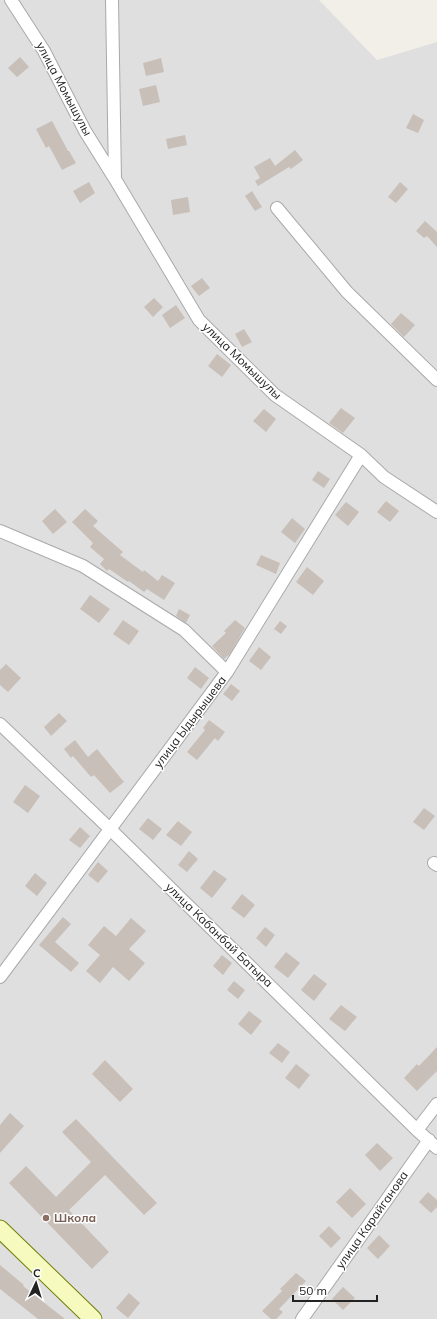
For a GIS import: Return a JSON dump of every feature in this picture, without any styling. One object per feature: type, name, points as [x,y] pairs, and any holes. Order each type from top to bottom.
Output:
[{"type":"street","name":"улица Момышулы","points":[[11,0],[44,51],[85,131],[199,320],[275,395],[361,455],[384,477],[437,512]]},
{"type":"street","name":"улица Момышулы","points":[[112,0],[115,179]]},
{"type":"street","points":[[277,208],[347,292],[437,380]]},
{"type":"street","name":"улица Ыдырышева","points":[[0,977],[227,672],[361,455]]},
{"type":"street","points":[[0,530],[82,566],[184,630],[227,672]]},
{"type":"street","name":"улица Кабанбай Батыра","points":[[0,724],[110,829],[433,1144]]},
{"type":"street","points":[[417,1130],[437,1104]]},
{"type":"street","name":"улица Карайганова","points":[[302,1319],[433,1144]]},
{"type":"street","points":[[0,1229],[93,1319]]},
{"type":"shaded area","points":[[0,0],[319,0],[377,60],[437,42],[437,1319],[0,1319]]},
{"type":"building","points":[[20,57],[29,67],[17,77],[8,68]]},
{"type":"building","points":[[161,58],[164,72],[146,76],[143,63]]},
{"type":"building","points":[[156,85],[160,102],[143,106],[139,89]]},
{"type":"building","points":[[413,114],[424,120],[418,133],[406,128]]},
{"type":"building","points":[[52,121],[76,163],[62,170],[49,146],[46,148],[36,129]]},
{"type":"building","points":[[185,135],[187,145],[168,149],[166,139]]},
{"type":"building","points":[[295,150],[303,160],[291,169],[289,167],[258,186],[255,181],[260,178],[254,167],[270,158],[275,166]]},
{"type":"building","points":[[89,182],[95,193],[80,203],[73,191]]},
{"type":"building","points":[[400,182],[408,189],[396,203],[388,197]]},
{"type":"building","points":[[252,191],[262,207],[255,211],[245,196]]},
{"type":"building","points":[[188,197],[190,212],[173,215],[171,200]]},
{"type":"building","points":[[425,221],[437,232],[437,247],[427,236],[424,238],[416,231]]},
{"type":"building","points":[[202,278],[210,288],[199,296],[191,286]]},
{"type":"building","points":[[154,298],[163,307],[153,317],[144,307]]},
{"type":"building","points":[[176,305],[185,318],[170,328],[162,315]]},
{"type":"building","points":[[401,313],[415,325],[404,337],[391,324]]},
{"type":"building","points":[[244,329],[252,342],[242,347],[235,334]]},
{"type":"building","points":[[217,354],[231,365],[222,377],[208,366]]},
{"type":"building","points":[[341,408],[355,418],[343,433],[329,423]]},
{"type":"building","points":[[264,409],[276,419],[266,432],[253,421]]},
{"type":"building","points":[[318,471],[330,479],[324,488],[312,480]]},
{"type":"building","points":[[386,501],[399,511],[390,522],[377,512]]},
{"type":"building","points":[[346,502],[359,512],[348,526],[335,515]]},
{"type":"building","points":[[55,509],[67,522],[53,534],[42,521]]},
{"type":"building","points":[[85,509],[98,521],[93,526],[123,552],[120,555],[158,581],[162,575],[175,583],[164,600],[147,589],[144,592],[109,569],[107,571],[100,564],[104,559],[90,547],[93,543],[72,522]]},
{"type":"building","points":[[292,518],[305,529],[295,543],[281,532]]},
{"type":"building","points":[[261,555],[280,563],[276,574],[256,565]]},
{"type":"building","points":[[307,567],[324,581],[313,595],[296,582]]},
{"type":"building","points":[[90,595],[110,609],[99,623],[80,609]]},
{"type":"building","points":[[179,609],[190,615],[186,623],[176,616]]},
{"type":"building","points":[[123,620],[139,631],[129,645],[113,634]]},
{"type":"building","points":[[235,620],[245,628],[230,654],[224,659],[212,646],[226,633],[224,631]]},
{"type":"building","points":[[280,621],[287,626],[281,634],[274,629]]},
{"type":"building","points":[[259,647],[271,657],[261,670],[249,661]]},
{"type":"building","points":[[6,664],[21,678],[8,692],[0,685],[0,670]]},
{"type":"building","points":[[195,667],[209,678],[201,689],[187,678]]},
{"type":"building","points":[[231,684],[240,691],[232,701],[223,694]]},
{"type":"building","points":[[59,713],[67,721],[51,736],[44,727]]},
{"type":"building","points":[[209,720],[225,732],[218,741],[215,738],[197,760],[187,752],[205,730],[203,728]]},
{"type":"building","points":[[75,740],[88,757],[97,749],[124,782],[110,793],[94,775],[91,777],[73,756],[71,758],[64,749]]},
{"type":"building","points":[[25,785],[40,796],[28,813],[13,802]]},
{"type":"building","points":[[424,808],[435,816],[424,830],[413,822]]},
{"type":"building","points":[[148,818],[162,829],[153,840],[139,829]]},
{"type":"building","points":[[178,821],[192,832],[181,846],[166,835]]},
{"type":"building","points":[[80,827],[90,836],[80,848],[69,840]]},
{"type":"building","points":[[189,851],[198,859],[187,872],[178,865]]},
{"type":"building","points":[[98,862],[108,871],[98,883],[88,875]]},
{"type":"building","points":[[214,870],[227,879],[212,898],[200,888]]},
{"type":"building","points":[[35,873],[47,883],[37,896],[25,886]]},
{"type":"building","points":[[242,894],[255,905],[244,918],[231,908]]},
{"type":"building","points":[[63,917],[71,924],[55,942],[79,963],[71,972],[39,945]]},
{"type":"building","points":[[131,918],[146,931],[129,949],[145,963],[129,981],[113,967],[100,983],[86,971],[100,955],[88,945],[104,926],[116,936]]},
{"type":"building","points":[[265,927],[275,935],[266,947],[256,938]]},
{"type":"building","points":[[286,952],[300,963],[288,978],[274,967]]},
{"type":"building","points":[[222,955],[232,963],[223,975],[213,966]]},
{"type":"building","points":[[314,974],[327,984],[314,1001],[301,990]]},
{"type":"building","points":[[234,981],[245,990],[238,999],[227,990]]},
{"type":"building","points":[[341,1005],[357,1017],[345,1031],[329,1019]]},
{"type":"building","points":[[249,1011],[262,1021],[251,1035],[238,1024]]},
{"type":"building","points":[[278,1043],[290,1052],[282,1063],[269,1053]]},
{"type":"building","points":[[437,1047],[437,1071],[417,1091],[404,1078],[417,1064],[419,1066]]},
{"type":"building","points":[[105,1060],[133,1089],[120,1102],[92,1074]]},
{"type":"building","points":[[296,1064],[310,1075],[299,1089],[285,1078]]},
{"type":"building","points":[[10,1113],[24,1126],[0,1153],[0,1125]]},
{"type":"building","points":[[76,1119],[157,1203],[144,1215],[105,1175],[69,1210],[109,1252],[92,1269],[9,1183],[26,1166],[56,1197],[91,1162],[62,1132]]},
{"type":"building","points":[[377,1143],[393,1158],[380,1171],[365,1155]]},
{"type":"building","points":[[350,1188],[366,1204],[352,1218],[336,1202]]},
{"type":"building","points":[[428,1192],[437,1200],[437,1207],[431,1213],[419,1202]]},
{"type":"building","points":[[329,1226],[341,1238],[331,1248],[319,1236]]},
{"type":"building","points":[[379,1235],[390,1246],[378,1259],[367,1248]]},
{"type":"building","points":[[0,1265],[24,1285],[23,1286],[65,1319],[38,1319],[0,1289]]},
{"type":"building","points":[[296,1273],[306,1281],[279,1309],[283,1312],[276,1319],[271,1319],[262,1311],[282,1291],[280,1289]]},
{"type":"building","points":[[343,1287],[355,1298],[343,1310],[332,1299]]},
{"type":"building","points":[[129,1293],[140,1303],[128,1318],[116,1308]]},
{"type":"place","name":"Школа","points":[[46,1218]]}]
